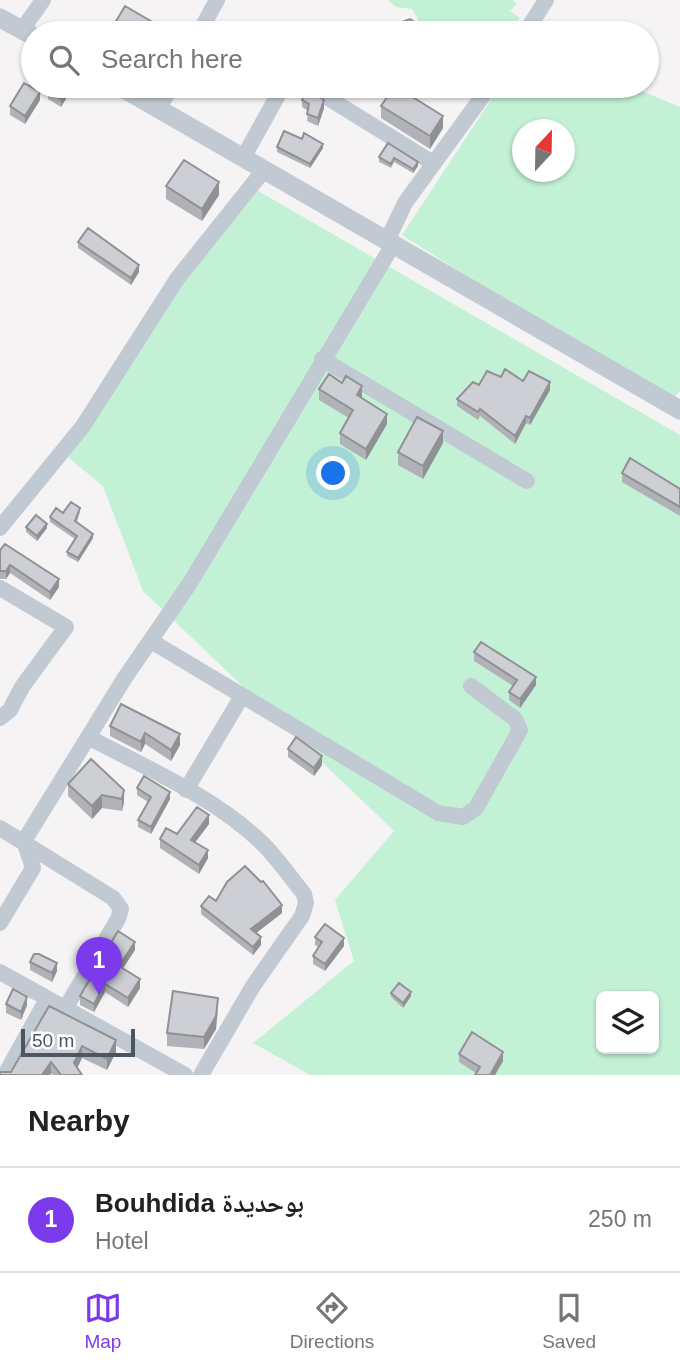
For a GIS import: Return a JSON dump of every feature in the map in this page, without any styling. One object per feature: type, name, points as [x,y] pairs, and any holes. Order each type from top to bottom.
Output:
[{"type":"street","points":[[33,21],[43,0]]},
{"type":"street","points":[[206,21],[217,0]]},
{"type":"street","points":[[532,21],[546,0]]},
{"type":"street","points":[[0,18],[21,29]]},
{"type":"street","points":[[140,98],[680,410]]},
{"type":"street","points":[[159,109],[165,98]]},
{"type":"street","points":[[243,158],[277,98]]},
{"type":"street","points":[[328,98],[433,163]]},
{"type":"street","points":[[24,841],[237,506],[391,241],[405,203],[481,98]]},
{"type":"street","points":[[0,528],[83,425],[177,279],[264,170]]},
{"type":"street","points":[[322,359],[527,481]]},
{"type":"street","points":[[0,588],[66,627],[3,711]]},
{"type":"street","points":[[151,641],[438,813],[463,817],[476,808],[520,730],[515,719],[471,686]]},
{"type":"street","points":[[186,790],[242,696]]},
{"type":"street","points":[[88,737],[186,790],[262,843],[304,894],[306,903],[291,934],[253,986],[201,1075]]},
{"type":"street","points":[[0,828],[113,898],[121,909],[118,919],[65,1009]]},
{"type":"street","points":[[0,923],[33,868],[24,841]]},
{"type":"street","points":[[0,972],[185,1075]]},
{"type":"street","points":[[5,1075],[47,999]]},
{"type":"green space","points":[[388,0],[513,0],[517,4],[510,11],[520,18],[517,21],[417,21],[412,9],[396,7]]},
{"type":"green space","points":[[492,98],[659,98],[680,107],[680,390],[670,406],[402,235]]},
{"type":"green space","points":[[253,188],[680,435],[680,1075],[310,1075],[253,1043],[354,961],[335,900],[394,831],[143,591],[103,486],[58,449]]},
{"type":"building","points":[[125,6],[151,21],[116,21]]},
{"type":"building","points":[[21,88],[21,98],[36,98],[25,116],[10,106]]},
{"type":"building","points":[[387,98],[414,98],[443,116],[430,136],[381,106]]},
{"type":"building","points":[[302,100],[324,100],[318,118],[307,114],[309,104]]},
{"type":"building","points":[[284,131],[302,139],[304,133],[323,144],[310,164],[277,147]]},
{"type":"building","points":[[388,143],[418,162],[413,169],[394,158],[391,164],[379,157]]},
{"type":"building","points":[[184,160],[219,182],[202,209],[166,186]]},
{"type":"building","points":[[88,228],[139,265],[131,278],[78,242]]},
{"type":"building","points":[[505,369],[523,381],[529,371],[550,382],[530,418],[526,416],[515,436],[480,409],[478,412],[457,399],[473,382],[479,385],[487,371],[501,377]]},
{"type":"building","points":[[329,374],[342,383],[346,376],[362,386],[357,395],[387,414],[366,449],[340,433],[353,410],[319,389]]},
{"type":"building","points":[[417,417],[443,431],[423,466],[398,452]]},
{"type":"building","points":[[630,458],[680,489],[680,507],[622,473]]},
{"type":"building","points":[[71,502],[80,508],[75,521],[93,534],[78,558],[67,552],[77,536],[50,517],[56,508],[63,513]]},
{"type":"building","points":[[36,515],[47,524],[37,536],[26,527]]},
{"type":"building","points":[[5,544],[59,579],[50,592],[10,565],[6,571],[0,571],[0,550]]},
{"type":"building","points":[[481,642],[536,677],[520,699],[509,692],[517,680],[474,652]]},
{"type":"building","points":[[121,704],[180,734],[171,750],[145,733],[141,742],[110,726]]},
{"type":"building","points":[[296,737],[322,756],[314,768],[288,749]]},
{"type":"building","points":[[91,759],[124,790],[122,799],[102,795],[92,806],[68,784]]},
{"type":"building","points":[[144,776],[170,792],[151,827],[138,820],[151,797],[137,788]]},
{"type":"building","points":[[197,807],[209,815],[191,840],[208,850],[199,865],[160,839],[166,828],[177,834]]},
{"type":"building","points":[[245,866],[263,881],[282,905],[251,929],[261,937],[253,947],[201,906],[209,896],[216,901],[227,882]]},
{"type":"building","points":[[325,924],[344,938],[325,964],[313,956],[322,942],[315,937]]},
{"type":"building","points":[[118,931],[135,942],[119,966],[140,979],[128,998],[105,984],[94,1004],[80,996]]},
{"type":"building","points":[[34,954],[57,963],[52,973],[30,962]]},
{"type":"building","points":[[399,983],[411,992],[403,1003],[391,993]]},
{"type":"building","points":[[13,989],[27,997],[21,1012],[6,1004]]},
{"type":"building","points":[[173,991],[218,998],[216,1016],[204,1037],[167,1033]]},
{"type":"building","points":[[49,1006],[116,1040],[107,1059],[82,1046],[74,1063],[82,1075],[61,1075],[51,1062],[42,1075],[0,1075],[0,1072],[11,1072]]},
{"type":"building","points":[[472,1032],[503,1052],[490,1075],[475,1075],[480,1067],[459,1054]]},
{"type":"place","name":"Bouhdida بوحديدة","points":[[99,995]]}]
